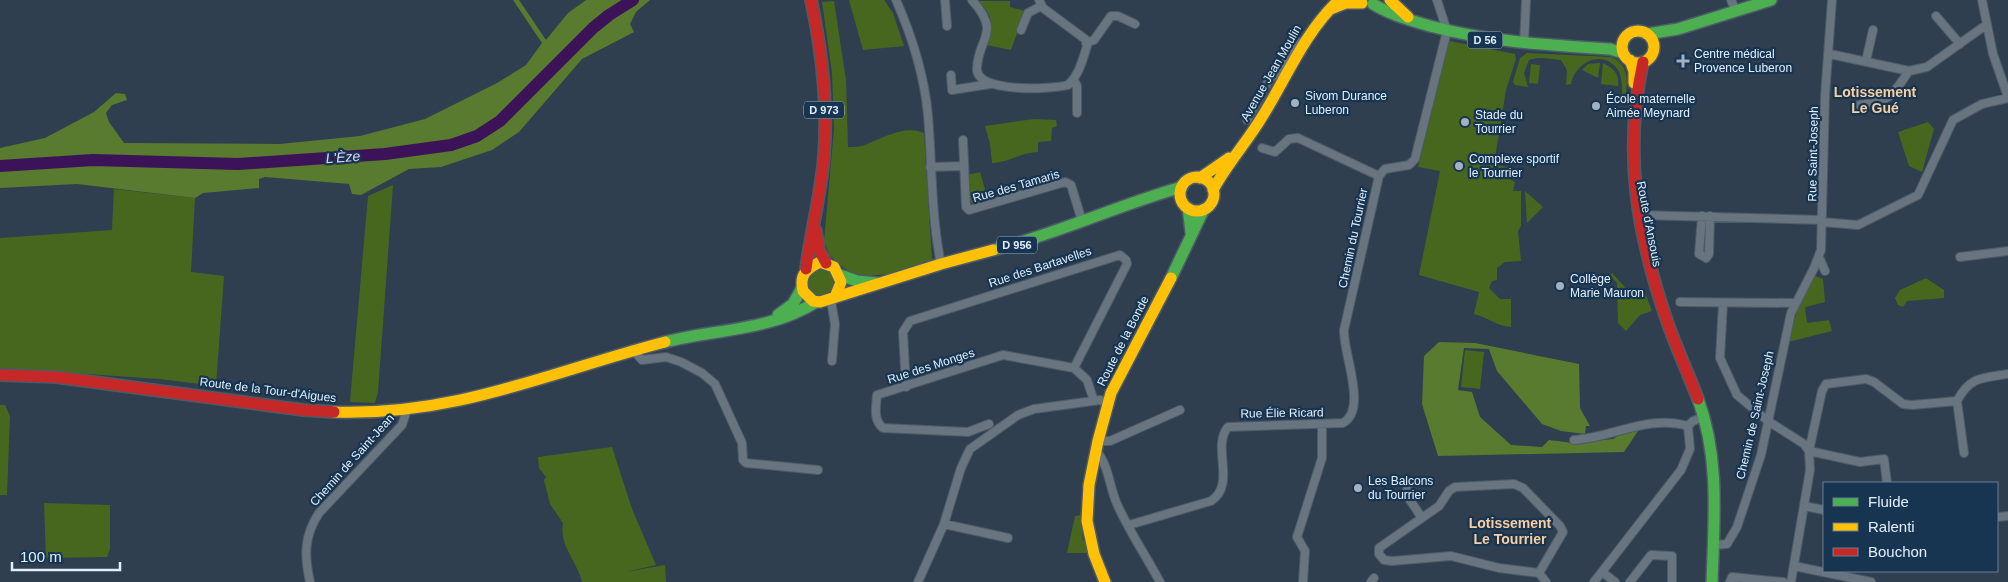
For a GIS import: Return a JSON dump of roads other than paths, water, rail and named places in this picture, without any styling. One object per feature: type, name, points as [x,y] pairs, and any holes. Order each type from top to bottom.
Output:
[{"type":"main road","name":"D 973","points":[[806,269],[822,169],[824,112],[820,42],[812,0]]},
{"type":"main road","name":"Avenue Jean Moulin","points":[[1213,190],[1219,178],[1261,119],[1306,41],[1329,10],[1339,0]]},
{"type":"main road","points":[[1390,0],[1408,18],[1421,24]]},
{"type":"main road","points":[[1653,49],[1652,41],[1646,34],[1638,31],[1626,37],[1622,44],[1626,57],[1643,62],[1650,57],[1653,49],[1666,36],[1678,29],[1733,5],[1771,0]]},
{"type":"main road","points":[[1329,10],[1346,3],[1369,2],[1392,15],[1447,31]]},
{"type":"main road","points":[[1646,34],[1678,29]]},
{"type":"main road","name":"D 56","points":[[1447,31],[1475,38],[1524,44],[1610,49],[1626,57]]},
{"type":"main road","name":"D 56","points":[[1580,47],[1609,43],[1626,37]]},
{"type":"main road","name":"Route d'Ansouis","points":[[1626,57],[1635,77],[1625,147],[1628,197],[1645,262],[1704,418],[1713,464],[1712,582]]},
{"type":"main road","name":"Route d'Ansouis","points":[[1643,62],[1635,98],[1632,126],[1633,171],[1645,262]]},
{"type":"main road","name":"Avenue Jean Moulin","points":[[1200,178],[1238,152]]},
{"type":"main road","points":[[1200,178],[1208,182],[1213,190],[1211,203],[1198,211],[1185,204],[1182,187],[1187,180],[1200,178]]},
{"type":"main road","name":"D 956","points":[[833,299],[941,264],[1018,244],[1147,197],[1182,187]]},
{"type":"main road","name":"D 956","points":[[1147,197],[1185,204]]},
{"type":"main road","name":"Route de la Bonde","points":[[1185,204],[1191,233]]},
{"type":"main road","name":"Route de la Bonde","points":[[1105,582],[1094,554],[1088,530],[1087,505],[1097,446],[1108,402],[1183,255],[1191,233],[1204,209]]},
{"type":"main road","name":"D 973","points":[[815,221],[817,244],[826,263]]},
{"type":"main road","points":[[815,263],[826,263],[834,267],[840,275],[841,287],[833,299],[816,302],[810,300],[802,288],[801,278],[806,269],[815,263]]},
{"type":"main road","name":"D 956","points":[[840,275],[857,281],[884,283]]},
{"type":"main road","name":"Route de la Tour-d'Aigues","points":[[764,323],[794,304],[802,288]]},
{"type":"main road","name":"Route de la Tour-d'Aigues","points":[[0,375],[73,380],[333,413],[407,410],[482,396],[634,350],[781,319],[816,302]]},
{"type":"street","points":[[896,0],[917,53],[928,113],[930,167],[941,264]]},
{"type":"street","points":[[946,0],[947,26]]},
{"type":"street","points":[[972,0],[984,16],[988,34],[976,68],[978,75],[990,84],[1001,88],[1063,86],[1074,80],[1088,46],[1085,39],[1040,3],[1028,14],[1021,30]]},
{"type":"street","points":[[1437,0],[1447,31]]},
{"type":"street","points":[[1524,44],[1526,0]]},
{"type":"street","name":"Rue Saint-Joseph","points":[[1794,303],[1819,257],[1822,221],[1825,96],[1830,54],[1832,0]]},
{"type":"street","points":[[1639,215],[1822,221],[1858,225],[1918,195],[1953,120],[1982,104],[2008,98],[1993,54],[1982,0]]},
{"type":"street","points":[[1086,43],[1094,40],[1111,16],[1118,16],[1135,24]]},
{"type":"street","points":[[1936,16],[1960,44]]},
{"type":"street","points":[[1830,54],[1909,71],[1927,67],[1986,25]]},
{"type":"street","points":[[1866,61],[1873,30]]},
{"type":"street","name":"Chemin du Tourrier","points":[[1351,417],[1354,411],[1355,398],[1344,340],[1344,330],[1379,176],[1385,169],[1409,166],[1415,159],[1447,31]]},
{"type":"street","points":[[1247,120],[1270,78],[1280,72],[1294,46],[1306,41]]},
{"type":"street","points":[[1859,105],[1882,102],[1890,96],[1909,71]]},
{"type":"street","points":[[951,74],[952,90],[990,84]]},
{"type":"street","points":[[1074,80],[1077,86],[1077,113]]},
{"type":"street","points":[[1262,148],[1275,152],[1289,139],[1298,138],[1379,176]]},
{"type":"street","name":"Rue des Tamaris","points":[[963,140],[966,207],[969,210],[1065,182],[1071,185],[1082,221]]},
{"type":"street","points":[[930,167],[964,166]]},
{"type":"street","points":[[1960,257],[2008,251],[2008,260]]},
{"type":"street","name":"Rue des Bartavelles","points":[[906,386],[903,332],[910,321],[1120,255],[1126,260],[1127,264],[1074,368]]},
{"type":"street","points":[[1819,257],[1825,271]]},
{"type":"street","points":[[832,361],[835,324],[833,299]]},
{"type":"street","points":[[1680,302],[1794,303]]},
{"type":"street","points":[[1724,303],[1720,358],[1737,395],[1768,421],[1804,444],[1810,451],[1860,462],[1884,460],[1887,482]]},
{"type":"street","name":"Chemin de Saint-Joseph","points":[[1713,545],[1727,544],[1737,527],[1760,455],[1783,344],[1794,303]]},
{"type":"street","points":[[634,350],[642,360],[666,357],[681,362],[702,372],[715,384],[742,443],[743,460],[746,463],[818,470]]},
{"type":"street","name":"Rue des Monges","points":[[989,424],[968,432],[883,428],[878,424],[876,415],[877,395],[1003,355],[1074,368]]},
{"type":"street","points":[[1074,368],[1087,380],[1094,401]]},
{"type":"street","points":[[1964,453],[1957,401],[1970,382],[1978,379],[2008,375]]},
{"type":"street","points":[[1792,582],[1810,470],[1810,451],[1822,391],[1828,382],[1866,379],[1874,382],[1903,404],[1957,401]]},
{"type":"street","points":[[918,582],[944,524],[961,468],[970,449],[1018,415],[1034,409],[1094,401],[1108,402]]},
{"type":"street","name":"Chemin de Saint-Jean","points":[[310,582],[305,556],[306,542],[313,522],[319,513],[402,425],[407,410]]},
{"type":"street","points":[[1160,582],[1112,493],[1104,459],[1097,446],[1180,410]]},
{"type":"street","name":"Rue Élie Ricard","points":[[1129,525],[1211,501],[1217,497],[1223,484],[1224,435],[1228,426],[1344,423],[1351,417]]},
{"type":"street","points":[[1594,582],[1687,460],[1690,449],[1688,426],[1693,421],[1704,418]]},
{"type":"street","points":[[1574,440],[1589,439],[1606,432],[1641,424],[1674,423],[1688,426]]},
{"type":"street","points":[[1303,582],[1306,551],[1297,537],[1322,458],[1322,424]]},
{"type":"street","points":[[1091,476],[1109,477]]},
{"type":"street","points":[[1408,484],[1406,494],[1422,518]]},
{"type":"street","points":[[1539,573],[1563,532],[1560,526],[1523,488],[1514,484],[1455,487],[1448,491],[1438,506],[1379,548],[1379,554],[1384,560],[1450,556],[1499,568],[1539,573],[1546,582]]},
{"type":"street","points":[[1804,506],[1823,510]]},
{"type":"street","points":[[944,524],[1008,538]]},
{"type":"street","points":[[1630,582],[1651,555],[1672,556],[1672,582]]},
{"type":"street","points":[[1794,566],[1871,582]]},
{"type":"street","points":[[1602,572],[1616,582]]},
{"type":"street","points":[[1730,582],[1732,577],[1741,577],[1783,582]]},
{"type":"waterway","name":"L'Èze","points":[[0,166],[93,160],[238,164],[385,154],[451,145],[477,136],[500,121],[593,28],[633,0]]},
{"type":"place","name":"Centre médical Provence Luberon","points":[[1683,61]]},
{"type":"place","name":"Sivom Durance Luberon","points":[[1295,103]]},
{"type":"place","name":"École maternelle Aimée Meynard","points":[[1596,106]]},
{"type":"place","name":"Stade du Tourrier","points":[[1465,122]]},
{"type":"place","name":"Complexe sportif le Tourrier","points":[[1459,166]]},
{"type":"place","name":"Collège Marie Mauron","points":[[1560,286]]},
{"type":"place","name":"Les Balcons du Tourrier","points":[[1358,488]]},
{"type":"district","name":"Lotissement Le Gué","points":[[1875,100]]},
{"type":"district","name":"Lotissement Le Tourrier","points":[[1510,532]]}]
